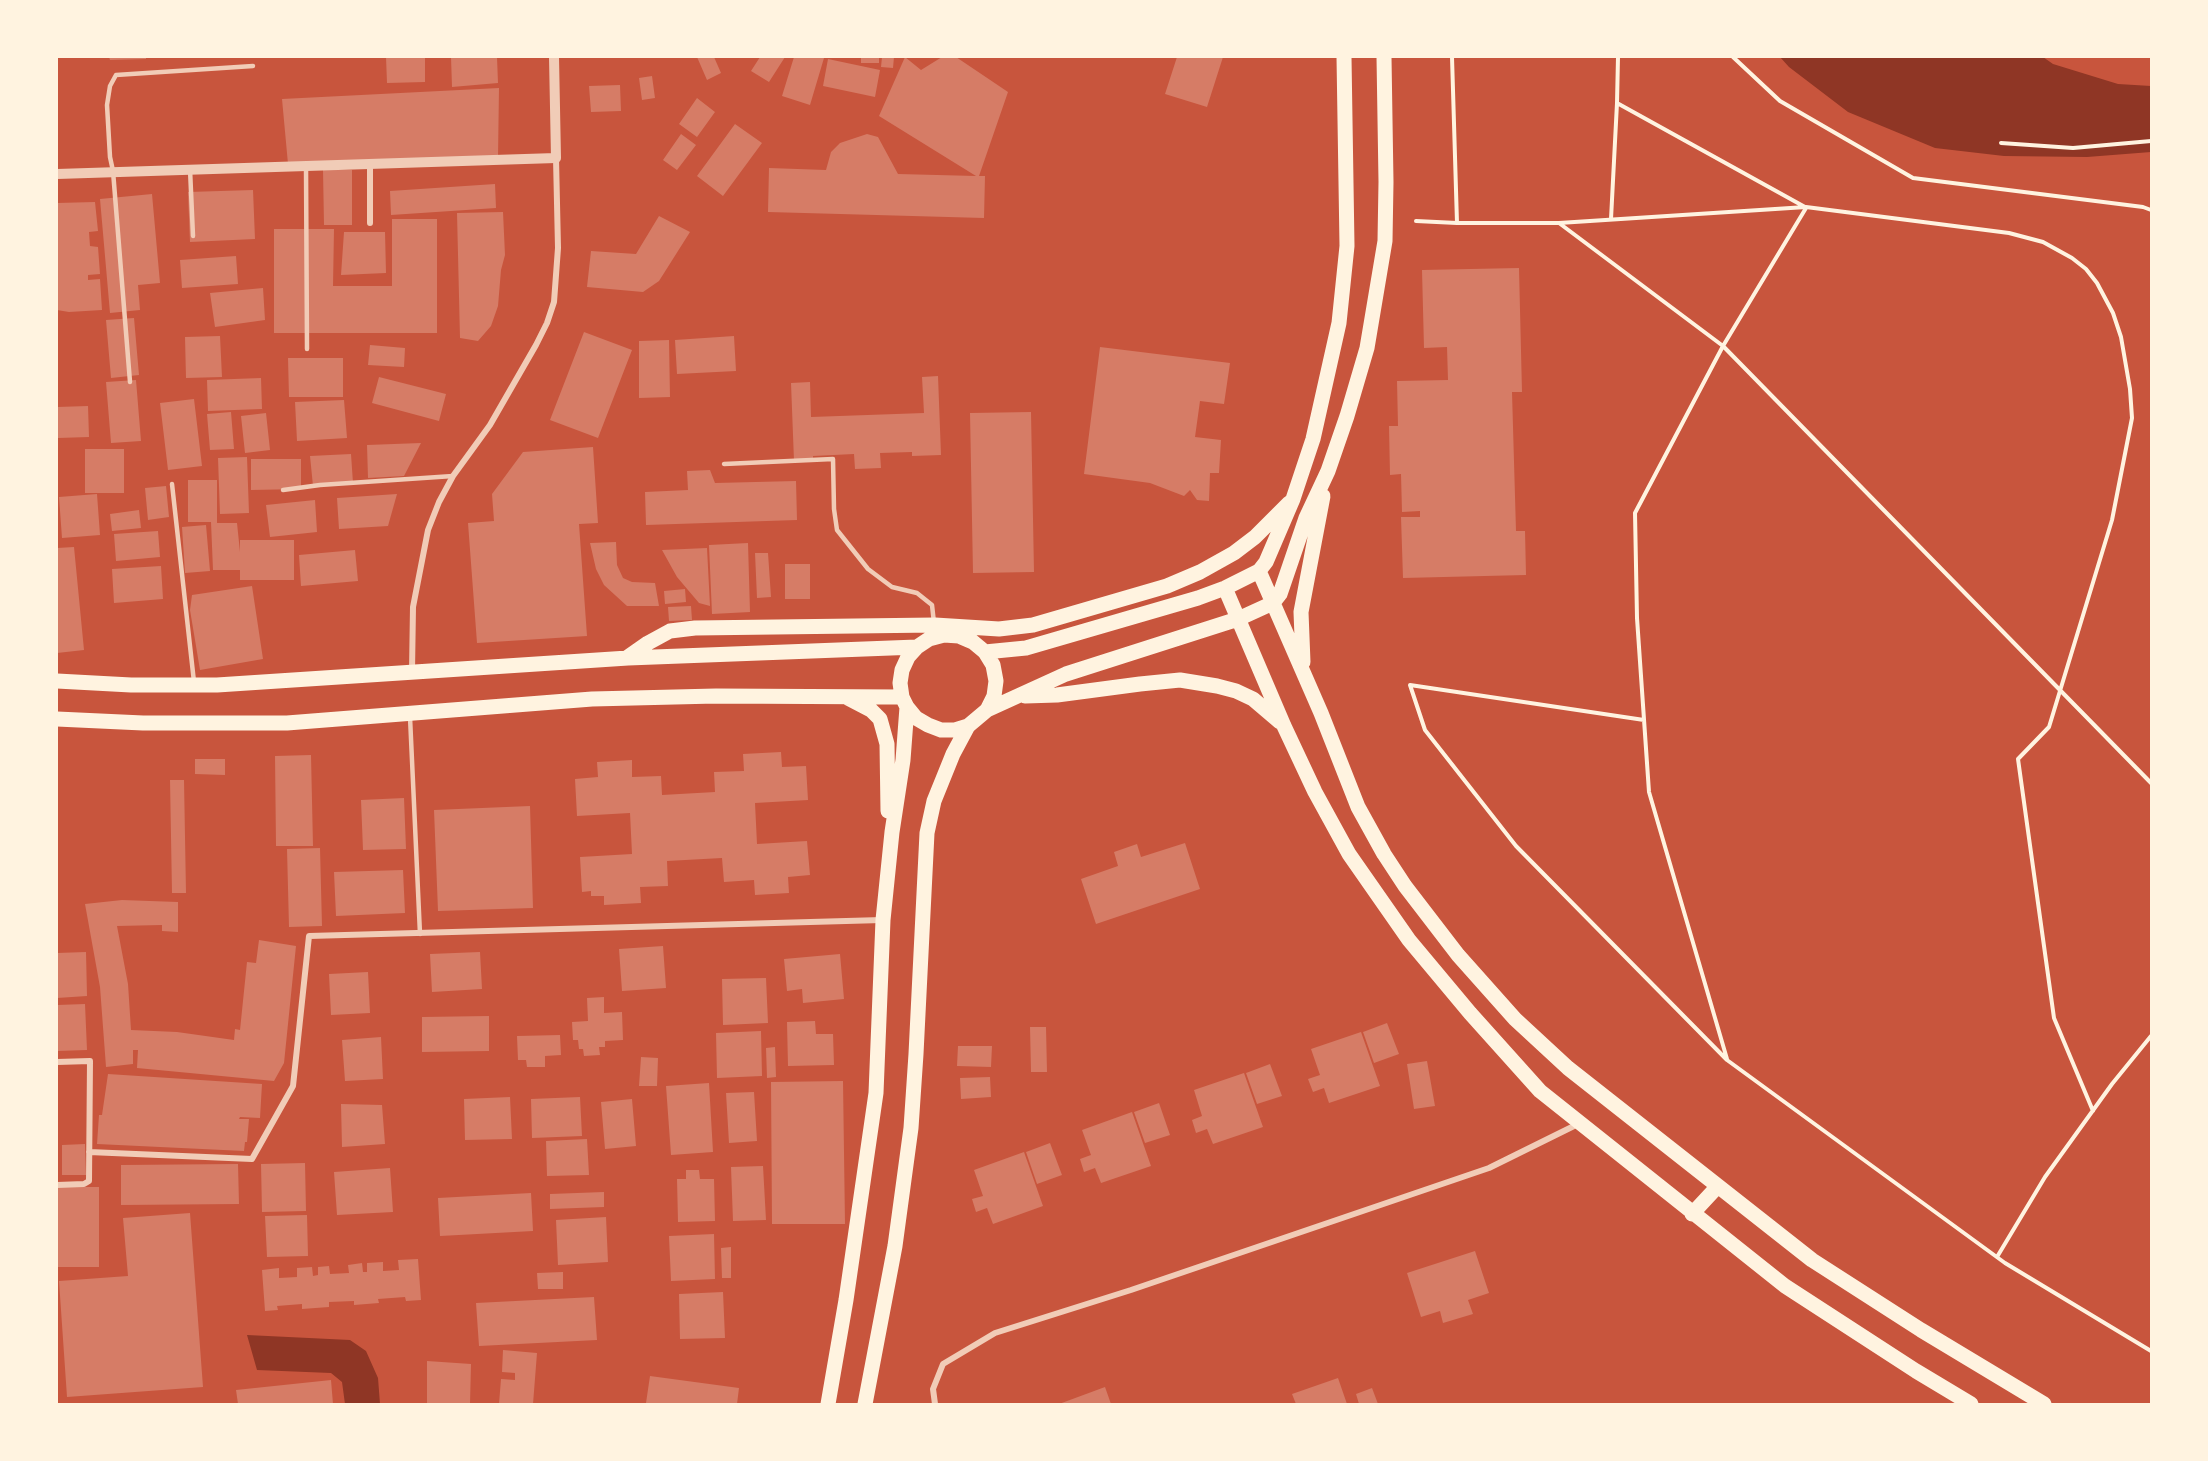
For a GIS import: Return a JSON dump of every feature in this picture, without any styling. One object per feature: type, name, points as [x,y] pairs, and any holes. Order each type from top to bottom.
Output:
[{"type":"main road","points":[[828,1404],[848,1289],[876,1093],[882,920],[903,760],[905,702],[900,683],[902,670],[908,657],[929,639],[944,635],[959,636],[979,647],[1026,648],[1225,588],[1259,571],[1273,549],[1293,499],[1313,439],[1333,356],[1347,246],[1344,57]]},
{"type":"main road","points":[[987,710],[1066,674],[1238,619],[1273,603],[1285,583],[1306,518],[1328,471],[1367,348],[1383,251],[1386,182],[1384,57]]},
{"type":"main road","points":[[1308,686],[1303,662],[1301,612],[1328,471]]},
{"type":"main road","points":[[628,658],[648,643],[670,631],[695,628],[934,625],[999,629],[1033,625],[1167,586],[1200,572],[1234,554],[1255,537],[1293,499]]},
{"type":"main road","points":[[1259,571],[1321,713],[1358,807],[1384,854],[1405,886],[1458,955],[1515,1019],[1568,1068],[1812,1260],[1921,1330],[2044,1404]]},
{"type":"main road","points":[[1225,588],[1284,726],[1315,792],[1349,854],[1409,940],[1540,1091],[1785,1286],[1971,1404]]},
{"type":"main road","points":[[905,702],[916,718],[941,730],[955,730],[968,726],[987,710],[994,696],[996,681],[993,665],[979,647],[953,627]]},
{"type":"main road","points":[[57,681],[131,685],[194,685],[628,658],[917,647]]},
{"type":"main road","points":[[1017,696],[1057,695],[1180,680],[1217,686],[1253,699],[1284,726]]},
{"type":"main road","points":[[57,719],[218,725],[287,723],[592,699],[842,696],[905,702]]},
{"type":"main road","points":[[842,696],[871,710],[880,719],[887,744],[889,773],[887,801],[892,832]]},
{"type":"main road","points":[[866,1404],[895,1246],[911,1128],[927,833],[934,801],[952,754],[968,726]]},
{"type":"main road","points":[[1692,1214],[1718,1186]]},
{"type":"street","points":[[412,672],[413,607],[428,530],[453,476],[490,424],[547,324],[554,302],[558,248],[554,57]]},
{"type":"street","points":[[57,174],[556,158]]},
{"type":"street","points":[[370,164],[370,223]]},
{"type":"street","points":[[89,1152],[252,1158],[293,1086],[309,936],[882,920]]},
{"type":"street","points":[[57,1062],[90,1061],[87,1183],[57,1185]]},
{"type":"street","points":[[935,1404],[933,1389],[943,1364],[995,1333],[1131,1290],[1489,1168],[1580,1124]]},
{"type":"lane","points":[[130,382],[110,157],[107,105],[110,86],[116,75],[253,66]]},
{"type":"lane","points":[[306,166],[307,349]]},
{"type":"lane","points":[[190,169],[193,236]]},
{"type":"lane","points":[[724,464],[833,459],[834,509],[837,530],[868,569],[892,587],[917,593],[932,605],[934,625]]},
{"type":"lane","points":[[283,490],[320,485],[453,476]]},
{"type":"lane","points":[[172,484],[194,685]]},
{"type":"lane","points":[[410,714],[420,934]]},
{"type":"path","points":[[1452,57],[1457,223]]},
{"type":"path","points":[[1611,219],[1618,57]]},
{"type":"path","points":[[1733,57],[1780,101],[1913,178],[2143,207],[2151,210]]},
{"type":"path","points":[[1617,103],[1806,207]]},
{"type":"path","points":[[2001,143],[2073,148],[2151,141]]},
{"type":"path","points":[[1416,221],[1559,222],[1806,207],[2008,233],[2043,242],[2072,258],[2086,269],[2097,283],[2113,313],[2121,337],[2130,389],[2132,418],[2112,520],[2049,727],[2018,759],[2054,1018],[2093,1111]]},
{"type":"path","points":[[1727,1060],[1649,792],[1637,618],[1635,513],[1723,346],[1806,207]]},
{"type":"path","points":[[1559,222],[1723,346],[2151,783]]},
{"type":"path","points":[[1644,720],[1410,685],[1425,730],[1516,846],[1727,1060],[1997,1257],[2151,1352]]},
{"type":"path","points":[[1997,1257],[2045,1177],[2151,1036]]},
{"type":"shaded area","points":[[1780,57],[2043,57],[2053,64],[2118,84],[2151,86],[2151,152],[2087,157],[2004,156],[1935,148],[1848,112],[1789,67]]},
{"type":"shaded area","points":[[247,1335],[350,1340],[366,1351],[378,1378],[380,1404],[345,1404],[342,1382],[331,1373],[257,1370]]},
{"type":"building","points":[[109,57],[146,57],[146,59],[110,60]]},
{"type":"building","points":[[386,57],[425,57],[425,82],[387,83]]},
{"type":"building","points":[[451,57],[497,57],[498,83],[452,87]]},
{"type":"building","points":[[697,57],[714,57],[721,73],[707,80]]},
{"type":"building","points":[[760,57],[785,57],[769,82],[751,71]]},
{"type":"building","points":[[794,57],[824,58],[810,105],[782,96]]},
{"type":"building","points":[[861,57],[879,57],[879,63],[861,63]]},
{"type":"building","points":[[882,57],[894,57],[893,68],[881,67]]},
{"type":"building","points":[[905,57],[921,70],[942,57],[956,57],[1008,92],[979,176],[985,176],[984,218],[768,212],[769,168],[826,170],[831,152],[840,143],[867,134],[878,137],[898,174],[976,176],[879,116]]},
{"type":"building","points":[[1177,57],[1223,57],[1207,107],[1165,94]]},
{"type":"building","points":[[828,59],[880,70],[875,97],[823,86]]},
{"type":"building","points":[[652,76],[655,98],[642,100],[639,78]]},
{"type":"building","points":[[620,85],[621,111],[591,112],[589,86]]},
{"type":"building","points":[[499,88],[498,157],[288,164],[282,99]]},
{"type":"building","points":[[697,98],[715,112],[697,137],[679,124]]},
{"type":"building","points":[[735,124],[762,143],[723,196],[697,176]]},
{"type":"building","points":[[681,134],[696,145],[677,170],[663,160]]},
{"type":"building","points":[[323,170],[352,170],[352,225],[324,225]]},
{"type":"building","points":[[495,184],[496,208],[391,215],[390,191]]},
{"type":"building","points":[[253,190],[255,239],[190,242],[188,192]]},
{"type":"building","points":[[152,194],[160,283],[138,285],[140,310],[110,313],[100,199]]},
{"type":"building","points":[[95,202],[98,231],[89,232],[90,246],[98,247],[100,274],[88,275],[88,280],[100,279],[102,310],[69,312],[57,310],[57,203]]},
{"type":"building","points":[[503,212],[505,255],[501,270],[498,306],[491,326],[478,341],[460,338],[457,213]]},
{"type":"building","points":[[659,216],[690,232],[659,281],[643,292],[587,287],[591,251],[636,254]]},
{"type":"building","points":[[392,219],[437,219],[437,333],[274,333],[274,229],[334,229],[333,286],[392,286]]},
{"type":"building","points":[[344,232],[385,232],[386,273],[341,275]]},
{"type":"building","points":[[236,256],[238,284],[182,288],[180,260]]},
{"type":"building","points":[[1519,268],[1522,392],[1512,392],[1516,531],[1525,531],[1526,575],[1403,578],[1401,517],[1420,517],[1420,511],[1402,512],[1401,474],[1390,475],[1389,426],[1398,426],[1397,381],[1448,380],[1447,347],[1424,348],[1422,270]]},
{"type":"building","points":[[263,288],[265,320],[215,327],[210,293]]},
{"type":"building","points":[[134,318],[139,375],[111,378],[106,320]]},
{"type":"building","points":[[584,332],[632,350],[598,438],[550,420]]},
{"type":"building","points":[[220,336],[222,377],[186,378],[185,337]]},
{"type":"building","points":[[734,336],[736,371],[677,374],[675,340]]},
{"type":"building","points":[[669,340],[670,397],[639,398],[639,341]]},
{"type":"building","points":[[370,345],[405,348],[404,367],[368,365]]},
{"type":"building","points":[[1100,347],[1230,363],[1224,404],[1200,401],[1195,437],[1221,440],[1219,473],[1210,473],[1209,501],[1197,500],[1190,490],[1184,496],[1150,483],[1084,474]]},
{"type":"building","points":[[288,358],[343,358],[343,397],[289,397]]},
{"type":"building","points":[[938,376],[941,455],[912,456],[912,452],[880,453],[881,468],[855,469],[854,454],[813,456],[813,460],[794,461],[791,383],[810,382],[811,417],[924,413],[922,377]]},
{"type":"building","points":[[379,377],[446,394],[439,421],[372,403]]},
{"type":"building","points":[[261,378],[262,409],[208,411],[207,380]]},
{"type":"building","points":[[136,380],[141,441],[111,443],[106,382]]},
{"type":"building","points":[[194,399],[202,466],[168,470],[160,403]]},
{"type":"building","points":[[344,400],[347,438],[297,441],[295,402]]},
{"type":"building","points":[[88,406],[89,437],[58,438],[57,407]]},
{"type":"building","points":[[231,412],[234,449],[210,450],[207,414]]},
{"type":"building","points":[[1031,412],[1034,572],[973,573],[970,413]]},
{"type":"building","points":[[266,413],[270,450],[245,453],[241,416]]},
{"type":"building","points":[[421,443],[404,476],[368,478],[367,445]]},
{"type":"building","points":[[593,447],[598,523],[579,524],[587,636],[477,643],[468,523],[494,521],[492,494],[523,452]]},
{"type":"building","points":[[85,449],[124,449],[124,493],[85,493]]},
{"type":"building","points":[[351,454],[353,483],[313,486],[310,456]]},
{"type":"building","points":[[247,457],[249,513],[220,514],[218,458]]},
{"type":"building","points":[[251,459],[301,459],[301,489],[251,490]]},
{"type":"building","points":[[710,470],[715,483],[796,481],[797,520],[646,525],[645,492],[688,490],[687,471]]},
{"type":"building","points":[[188,480],[217,480],[217,523],[237,523],[240,552],[240,540],[294,540],[294,580],[240,580],[240,570],[213,570],[211,522],[188,522]]},
{"type":"building","points":[[166,486],[169,517],[148,520],[145,488]]},
{"type":"building","points":[[97,494],[100,535],[62,538],[59,497]]},
{"type":"building","points":[[397,494],[388,526],[339,529],[337,498]]},
{"type":"building","points":[[315,500],[317,532],[270,537],[266,505]]},
{"type":"building","points":[[139,510],[141,528],[112,531],[110,514]]},
{"type":"building","points":[[206,525],[210,571],[185,573],[182,527]]},
{"type":"building","points":[[158,531],[160,557],[116,561],[114,534]]},
{"type":"building","points":[[616,542],[617,565],[623,578],[632,582],[655,583],[659,606],[627,606],[604,585],[596,569],[590,543]]},
{"type":"building","points":[[748,543],[750,612],[712,614],[709,545]]},
{"type":"building","points":[[74,547],[84,650],[57,653],[57,548]]},
{"type":"building","points":[[707,548],[710,606],[699,603],[677,577],[662,550]]},
{"type":"building","points":[[355,550],[358,581],[301,586],[299,555]]},
{"type":"building","points":[[755,553],[768,553],[771,597],[757,598]]},
{"type":"building","points":[[785,564],[810,564],[810,599],[785,599]]},
{"type":"building","points":[[161,566],[163,599],[114,603],[112,569]]},
{"type":"building","points":[[252,586],[263,659],[200,670],[190,610],[192,595]]},
{"type":"building","points":[[685,589],[686,602],[665,604],[664,591]]},
{"type":"building","points":[[691,606],[692,620],[669,621],[668,607]]},
{"type":"building","points":[[781,752],[782,767],[806,766],[808,800],[755,803],[757,844],[807,841],[810,875],[788,877],[789,893],[755,895],[754,880],[724,882],[722,858],[667,861],[668,886],[640,887],[641,903],[604,905],[604,896],[591,896],[591,891],[582,892],[580,857],[632,854],[630,813],[577,816],[575,779],[598,777],[597,762],[632,760],[632,777],[661,776],[662,795],[715,792],[714,772],[744,771],[743,754]]},
{"type":"building","points":[[311,755],[313,846],[276,846],[275,756]]},
{"type":"building","points":[[195,759],[225,759],[225,775],[195,774]]},
{"type":"building","points":[[170,780],[184,780],[186,893],[172,893]]},
{"type":"building","points":[[404,798],[406,849],[363,850],[361,800]]},
{"type":"building","points":[[530,806],[533,908],[438,911],[434,810]]},
{"type":"building","points":[[1185,843],[1200,889],[1096,924],[1081,879],[1118,866],[1114,852],[1137,844],[1141,857]]},
{"type":"building","points":[[320,848],[322,926],[289,927],[287,849]]},
{"type":"building","points":[[403,870],[405,913],[336,916],[334,872]]},
{"type":"building","points":[[122,900],[178,902],[178,932],[162,931],[162,925],[117,926],[128,984],[131,1030],[177,1032],[234,1040],[235,1029],[240,1030],[247,962],[256,963],[259,940],[296,946],[284,1063],[274,1081],[137,1068],[138,1050],[133,1050],[133,1064],[106,1067],[100,987],[85,904]]},
{"type":"building","points":[[663,946],[666,988],[622,991],[619,949]]},
{"type":"building","points":[[86,952],[87,996],[57,998],[57,953]]},
{"type":"building","points":[[480,952],[482,989],[432,992],[430,954]]},
{"type":"building","points":[[840,954],[844,999],[803,1003],[802,989],[787,991],[784,959]]},
{"type":"building","points":[[368,972],[370,1013],[331,1015],[329,974]]},
{"type":"building","points":[[766,978],[768,1023],[723,1025],[722,979]]},
{"type":"building","points":[[604,997],[604,1013],[622,1012],[623,1040],[605,1041],[605,1047],[599,1047],[600,1055],[584,1056],[583,1049],[579,1049],[578,1040],[573,1040],[572,1022],[588,1021],[587,998]]},
{"type":"building","points":[[85,1004],[87,1050],[57,1051],[57,1005]]},
{"type":"building","points":[[489,1016],[489,1051],[422,1052],[422,1017]]},
{"type":"building","points":[[815,1021],[816,1034],[833,1034],[834,1065],[788,1066],[787,1022]]},
{"type":"building","points":[[1387,1023],[1399,1054],[1374,1063],[1363,1032]]},
{"type":"building","points":[[1030,1027],[1046,1027],[1047,1072],[1031,1072]]},
{"type":"building","points":[[761,1031],[762,1076],[717,1078],[716,1033]]},
{"type":"building","points":[[1361,1032],[1380,1086],[1329,1103],[1324,1088],[1313,1092],[1308,1079],[1320,1075],[1311,1049]]},
{"type":"building","points":[[560,1035],[561,1055],[545,1056],[545,1067],[527,1067],[526,1060],[518,1060],[517,1036]]},
{"type":"building","points":[[381,1037],[383,1079],[345,1081],[342,1040]]},
{"type":"building","points":[[958,1046],[992,1046],[991,1067],[957,1066]]},
{"type":"building","points":[[775,1047],[776,1077],[767,1078],[766,1048]]},
{"type":"building","points":[[641,1057],[658,1058],[657,1086],[639,1086]]},
{"type":"building","points":[[1427,1061],[1435,1106],[1414,1109],[1407,1064]]},
{"type":"building","points":[[1270,1064],[1282,1096],[1257,1104],[1246,1073]]},
{"type":"building","points":[[1244,1073],[1263,1127],[1213,1144],[1207,1129],[1196,1133],[1192,1120],[1202,1116],[1194,1090]]},
{"type":"building","points":[[108,1074],[262,1084],[260,1118],[240,1117],[239,1119],[249,1119],[244,1151],[97,1144],[99,1115],[102,1115]]},
{"type":"building","points":[[990,1077],[991,1097],[961,1099],[960,1078]]},
{"type":"building","points":[[843,1081],[845,1224],[772,1224],[771,1082]]},
{"type":"building","points":[[709,1083],[713,1152],[671,1155],[666,1086]]},
{"type":"building","points":[[754,1092],[757,1141],[729,1143],[726,1093]]},
{"type":"building","points":[[510,1097],[512,1139],[465,1140],[464,1099]]},
{"type":"building","points":[[580,1097],[582,1136],[532,1138],[531,1099]]},
{"type":"building","points":[[632,1099],[636,1146],[605,1149],[601,1102]]},
{"type":"building","points":[[1159,1103],[1170,1135],[1145,1143],[1134,1112]]},
{"type":"building","points":[[341,1104],[382,1105],[385,1144],[342,1147]]},
{"type":"building","points":[[1132,1112],[1151,1166],[1101,1183],[1095,1168],[1084,1172],[1080,1159],[1091,1155],[1082,1130]]},
{"type":"building","points":[[587,1139],[589,1175],[547,1176],[546,1141]]},
{"type":"building","points":[[1050,1143],[1062,1175],[1037,1184],[1026,1152]]},
{"type":"building","points":[[85,1144],[86,1175],[62,1175],[62,1145]]},
{"type":"building","points":[[1024,1152],[1043,1206],[993,1224],[987,1208],[976,1212],[972,1199],[983,1196],[974,1170]]},
{"type":"building","points":[[305,1163],[306,1211],[262,1212],[261,1164]]},
{"type":"building","points":[[238,1164],[239,1204],[121,1205],[121,1165]]},
{"type":"building","points":[[763,1166],[766,1220],[733,1221],[731,1167]]},
{"type":"building","points":[[390,1168],[393,1212],[337,1215],[334,1172]]},
{"type":"building","points":[[686,1170],[699,1170],[700,1179],[714,1179],[715,1221],[678,1222],[677,1179],[686,1179]]},
{"type":"building","points":[[57,1187],[99,1187],[99,1267],[57,1267]]},
{"type":"building","points":[[604,1192],[604,1207],[550,1209],[550,1194]]},
{"type":"building","points":[[531,1193],[533,1231],[440,1236],[438,1198]]},
{"type":"building","points":[[190,1213],[203,1387],[67,1397],[59,1281],[128,1276],[123,1218]]},
{"type":"building","points":[[307,1215],[308,1256],[267,1257],[265,1216]]},
{"type":"building","points":[[606,1217],[608,1262],[558,1265],[556,1220]]},
{"type":"building","points":[[714,1234],[715,1279],[671,1281],[669,1236]]},
{"type":"building","points":[[731,1247],[731,1278],[722,1278],[721,1248]]},
{"type":"building","points":[[1475,1251],[1489,1293],[1468,1300],[1473,1314],[1443,1323],[1440,1311],[1421,1317],[1407,1273]]},
{"type":"building","points":[[418,1259],[421,1300],[406,1301],[405,1297],[378,1299],[379,1303],[354,1305],[354,1301],[329,1302],[329,1307],[302,1309],[302,1304],[277,1306],[278,1310],[265,1311],[262,1270],[279,1268],[279,1278],[297,1277],[297,1268],[312,1267],[313,1276],[318,1275],[318,1267],[329,1266],[330,1274],[349,1273],[348,1265],[362,1263],[363,1272],[367,1272],[367,1263],[383,1262],[383,1271],[399,1270],[398,1260]]},
{"type":"building","points":[[563,1272],[563,1289],[538,1289],[537,1273]]},
{"type":"building","points":[[723,1292],[725,1338],[680,1339],[679,1294]]},
{"type":"building","points":[[594,1297],[597,1340],[479,1346],[476,1303]]},
{"type":"building","points":[[503,1350],[537,1353],[533,1404],[499,1404],[501,1379],[515,1380],[515,1373],[502,1372]]},
{"type":"building","points":[[427,1361],[471,1364],[470,1404],[427,1404]]},
{"type":"building","points":[[650,1376],[739,1388],[737,1404],[646,1403]]},
{"type":"building","points":[[1338,1378],[1347,1404],[1296,1404],[1292,1394]]},
{"type":"building","points":[[331,1380],[333,1404],[238,1404],[236,1390]]},
{"type":"building","points":[[1105,1387],[1111,1404],[1059,1404]]},
{"type":"building","points":[[1372,1388],[1378,1404],[1359,1404],[1356,1394]]}]
